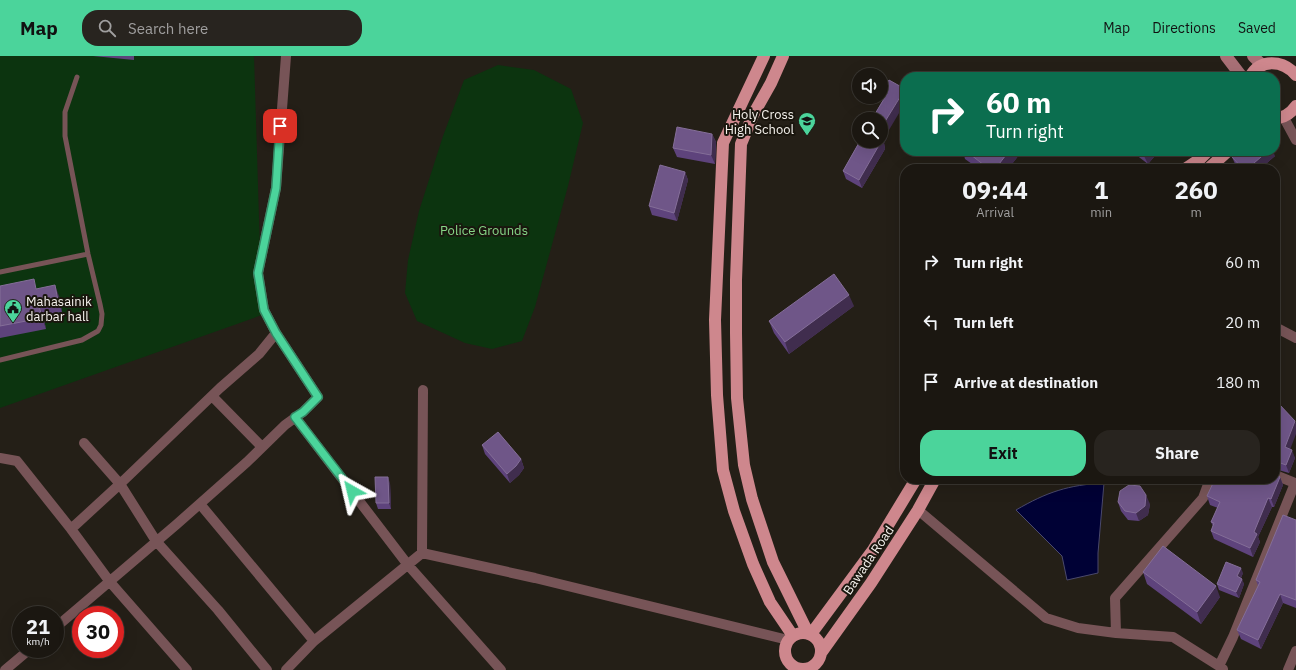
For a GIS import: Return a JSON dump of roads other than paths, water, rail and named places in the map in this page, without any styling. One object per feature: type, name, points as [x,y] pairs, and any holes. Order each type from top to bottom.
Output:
[{"type":"main road","points":[[764,56],[723,143],[715,320],[717,395],[723,470],[734,511],[753,564],[770,602],[791,638]]},
{"type":"main road","points":[[783,56],[771,83],[753,115],[741,144],[736,280],[737,398],[744,465],[752,499],[773,562],[810,634],[817,639],[820,646],[821,653],[816,663],[810,669],[787,665],[785,649],[791,638],[798,633],[810,634]]},
{"type":"main road","points":[[1226,56],[1238,72]]},
{"type":"main road","points":[[1253,56],[1262,65]]},
{"type":"main road","points":[[1253,72],[1262,65],[1282,60],[1296,74]]},
{"type":"main road","points":[[1280,117],[1292,111],[1296,106]]},
{"type":"main road","points":[[723,143],[741,144]]},
{"type":"main road","points":[[1192,164],[1203,156]]},
{"type":"main road","points":[[1214,164],[1222,156]]},
{"type":"main road","points":[[810,634],[873,550],[913,484]]},
{"type":"main road","name":"Bawada Road","points":[[821,653],[871,583],[933,484]]},
{"type":"street","points":[[64,620],[200,504],[285,424],[303,412],[318,397],[276,333],[264,310],[258,273],[276,188],[286,56]]},
{"type":"street","points":[[1280,118],[1296,140]]},
{"type":"street","points":[[1280,330],[1296,338]]},
{"type":"street","points":[[71,529],[212,396],[259,354],[276,333]]},
{"type":"street","points":[[286,670],[314,641],[422,552],[423,390]]},
{"type":"street","points":[[212,396],[262,447]]},
{"type":"street","points":[[295,417],[408,565],[501,670]]},
{"type":"street","points":[[84,443],[120,484],[156,541],[218,610],[267,670]]},
{"type":"street","points":[[0,458],[17,461],[71,529],[110,582],[187,670]]},
{"type":"street","points":[[918,510],[1046,618],[1078,628],[1116,633],[1173,637],[1222,668],[1295,483],[1280,477]]},
{"type":"street","points":[[1116,633],[1115,598],[1203,498],[1208,484]]},
{"type":"street","points":[[200,504],[314,641]]},
{"type":"street","points":[[422,552],[791,638]]},
{"type":"street","points":[[1288,670],[1296,651]]},
{"type":"street","points":[[4,670],[19,658]]},
{"type":"lane","points":[[0,360],[82,340],[98,331],[101,325],[102,314],[88,254],[65,136],[65,112],[77,78]]},
{"type":"lane","points":[[0,272],[88,254]]},
{"type":"place","name":"Holy Cross High School","points":[[807,136]]},
{"type":"place","name":"Mahasainik darbar hall","points":[[13,323]]},
{"type":"park label","name":"Police Grounds","points":[[484,230]]}]
